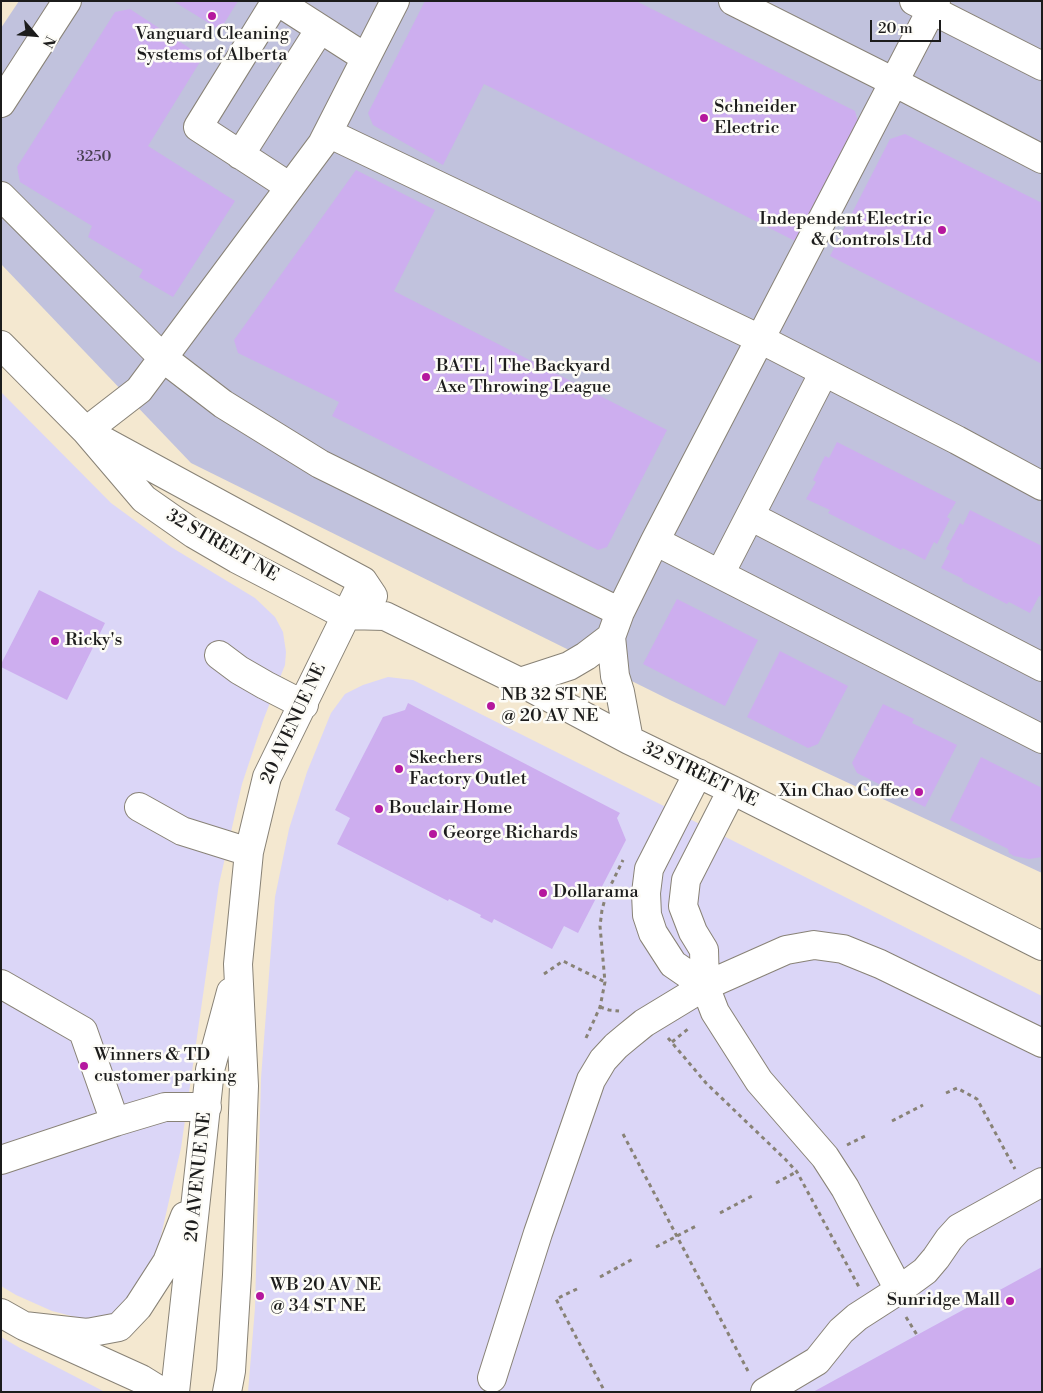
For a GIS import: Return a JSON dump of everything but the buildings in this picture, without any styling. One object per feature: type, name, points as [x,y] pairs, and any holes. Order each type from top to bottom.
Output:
[{"type":"street","points":[[1,104],[67,1]]},
{"type":"street","points":[[290,187],[198,127],[276,1],[366,58]]},
{"type":"street","points":[[86,431],[139,390],[322,144],[395,1]]},
{"type":"street","points":[[733,1],[1042,159]]},
{"type":"street","points":[[520,682],[569,666],[586,656],[615,624],[655,541],[894,82],[927,4],[1042,66]]},
{"type":"street","points":[[240,155],[320,29]]},
{"type":"street","points":[[328,133],[760,339],[1042,486]]},
{"type":"street","points":[[1,196],[163,358],[223,404],[320,464],[615,624]]},
{"type":"street","name":"32 STREET NE","points":[[1,346],[86,431],[144,499],[194,534],[236,559],[346,616],[385,616],[520,682],[629,740],[1042,946]]},
{"type":"street","points":[[720,574],[824,372]]},
{"type":"street","name":"32 STREET NE","points":[[86,431],[363,581],[385,616]]},
{"type":"street","points":[[750,516],[1042,667]]},
{"type":"street","points":[[655,541],[1042,739]]},
{"type":"street","name":"20 AVENUE NE","points":[[227,1392],[231,1371],[237,1275],[244,1086],[238,964],[249,852],[267,777],[363,581]]},
{"type":"street","points":[[615,624],[614,676],[620,692],[629,740]]},
{"type":"street","points":[[219,654],[239,670],[304,704]]},
{"type":"street","points":[[698,774],[649,869],[646,915],[653,932],[673,964],[705,986]]},
{"type":"street","points":[[732,790],[686,880],[683,906],[693,932],[704,950],[705,986],[715,1012],[759,1081],[825,1157],[846,1188],[899,1290]]},
{"type":"street","points":[[139,807],[182,831],[249,852]]},
{"type":"street","points":[[492,1378],[540,1226],[591,1080],[602,1060],[644,1023],[705,986],[786,950],[814,945],[843,949],[880,964],[1042,1043]]},
{"type":"street","name":"20 AVENUE NE","points":[[175,1392],[210,1070],[238,964]]},
{"type":"street","points":[[1,984],[83,1031],[115,1122]]},
{"type":"street","points":[[1,1160],[165,1106],[207,1107]]},
{"type":"street","points":[[759,1386],[817,1361],[841,1331],[925,1271],[959,1228],[1042,1182]]},
{"type":"street","points":[[13,1319],[87,1333],[119,1327],[138,1307],[167,1262],[197,1187]]},
{"type":"street","points":[[13,1319],[141,1379],[162,1392]]},
{"type":"path","points":[[583,1043],[600,1007],[605,982],[600,926],[602,910],[609,888],[626,856]]},
{"type":"path","points":[[544,974],[563,961],[605,982]]},
{"type":"path","points":[[672,1042],[688,1029]]},
{"type":"path","points":[[664,1032],[706,1082],[797,1172],[863,1294]]},
{"type":"path","points":[[946,1093],[957,1088],[977,1099],[1016,1172]]},
{"type":"path","points":[[892,1121],[923,1105]]},
{"type":"path","points":[[623,1134],[676,1236],[759,1386]]},
{"type":"path","points":[[840,1149],[867,1135]]},
{"type":"path","points":[[776,1183],[804,1168]]},
{"type":"path","points":[[720,1213],[752,1196]]},
{"type":"path","points":[[656,1246],[698,1224]]},
{"type":"path","points":[[600,1277],[633,1259]]},
{"type":"path","points":[[577,1289],[556,1299],[605,1392]]},
{"type":"path","points":[[906,1317],[916,1335]]},
{"type":"shaded area","points":[[19,1],[1042,1],[1042,873],[670,700],[191,463],[1,264],[1,28]]},
{"type":"shaded area","points":[[1,392],[111,503],[171,547],[255,598],[275,617],[283,632],[286,652],[285,665],[264,718],[242,784],[219,884],[181,1148],[155,1262],[140,1291],[110,1317],[87,1320],[52,1311],[1,1286]]},
{"type":"shaded area","points":[[388,677],[413,680],[1042,996],[1042,1392],[248,1392],[255,1308],[261,1078],[275,897],[289,829],[307,772],[331,713],[345,694],[363,685]]},
{"type":"shaded area","points":[[1,1337],[20,1348],[105,1392],[1,1392]]},
{"type":"place","name":"Vanguard Cleaning Systems of Alberta","points":[[212,16]]},
{"type":"place","name":"Schneider Electric","points":[[704,118]]},
{"type":"place","name":"Independent Electric & Controls Ltd","points":[[942,230]]},
{"type":"place","name":"BATL | The Backyard Axe Throwing League","points":[[426,377]]},
{"type":"place","name":"Ricky's","points":[[55,641]]},
{"type":"place","name":"NB 32 ST NE @ 20 AV NE","points":[[491,706]]},
{"type":"place","name":"Skechers Factory Outlet","points":[[399,769]]},
{"type":"place","name":"Xin Chao Coffee","points":[[919,792]]},
{"type":"place","name":"Bouclair Home","points":[[379,809]]},
{"type":"place","name":"George Richards","points":[[433,834]]},
{"type":"place","name":"Dollarama","points":[[543,893]]},
{"type":"place","name":"Winners & TD customer parking","points":[[84,1066]]},
{"type":"place","name":"WB 20 AV NE @ 34 ST NE","points":[[260,1296]]},
{"type":"place","name":"Sunridge Mall","points":[[1010,1301]]}]
